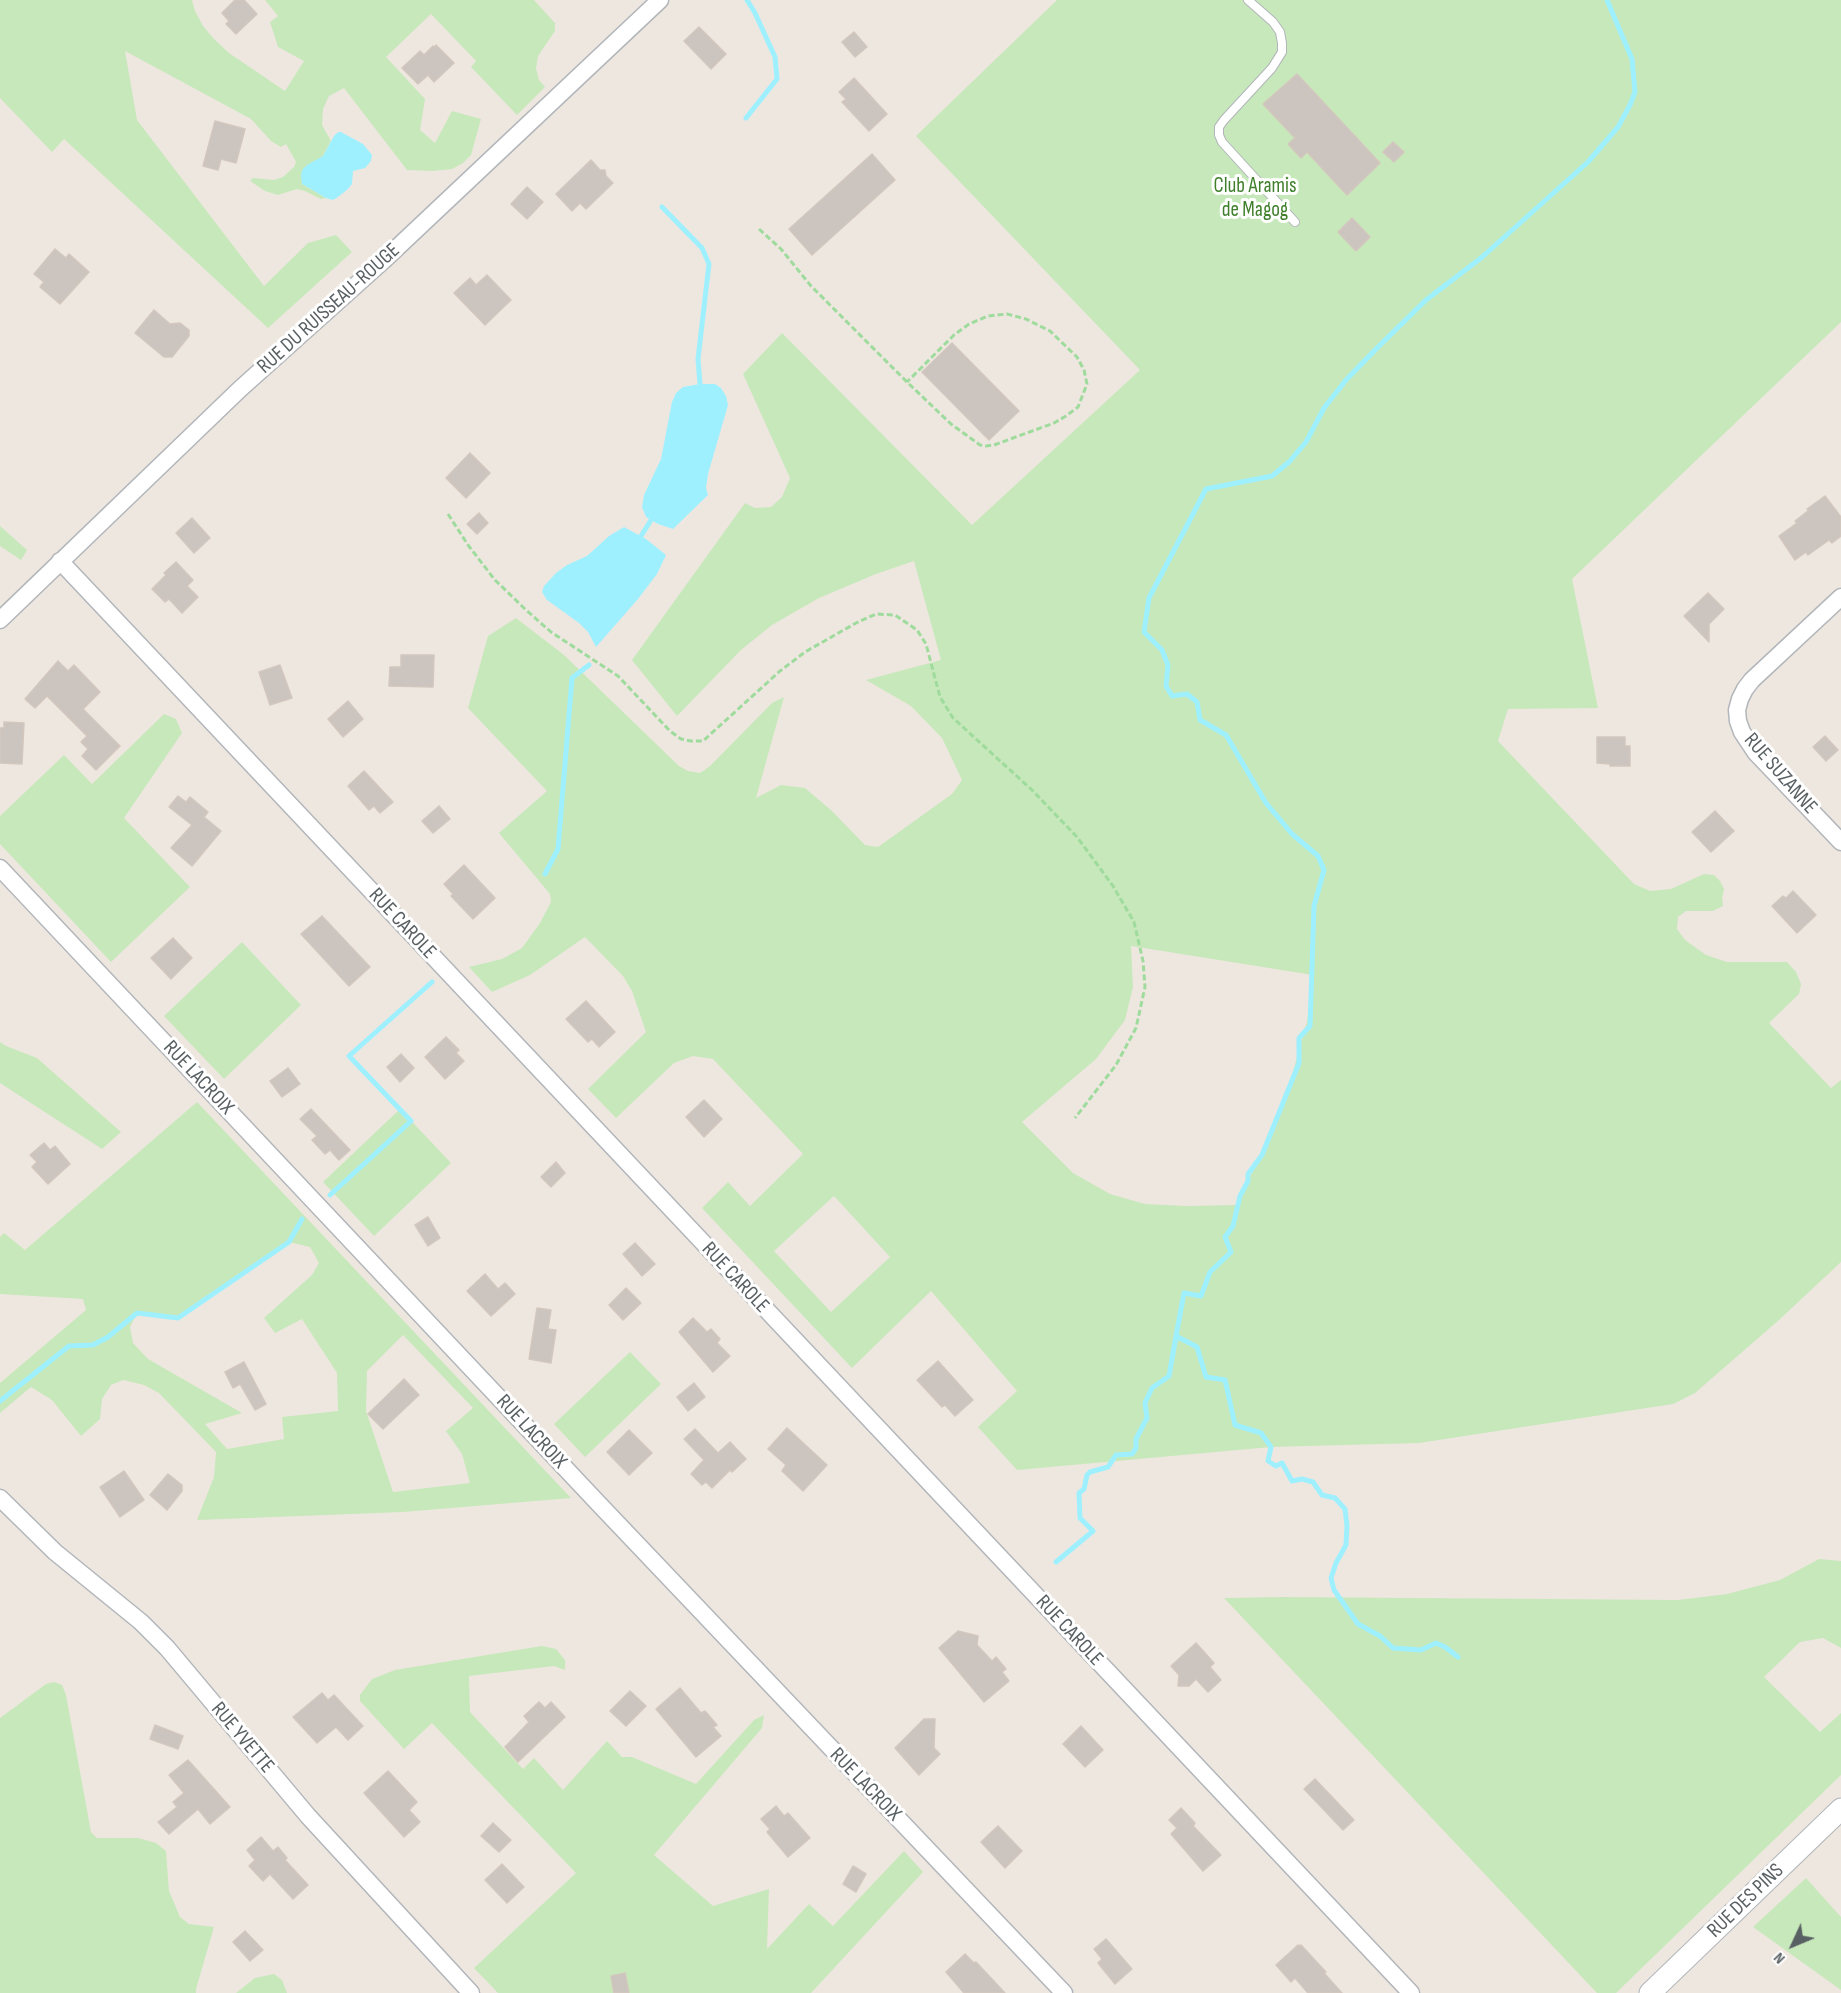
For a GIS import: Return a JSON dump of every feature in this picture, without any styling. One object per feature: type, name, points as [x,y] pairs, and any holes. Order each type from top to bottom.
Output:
[{"type":"street","name":"RUE DU RUISSEAU-ROUGE","points":[[0,620],[240,389],[392,253],[660,0]]},
{"type":"street","name":"RUE CAROLE","points":[[60,561],[1411,1993]]},
{"type":"street","name":"RUE SUZANNE","points":[[1841,597],[1752,680],[1740,699],[1737,710],[1742,732],[1756,753],[1841,842]]},
{"type":"street","name":"RUE LACROIX","points":[[0,868],[598,1503],[1064,1993]]},
{"type":"street","name":"RUE YVETTE","points":[[0,1498],[55,1552],[141,1622],[167,1648],[321,1831],[471,1993]]},
{"type":"street","name":"RUE DES PINS","points":[[1650,1993],[1841,1809]]},
{"type":"lane","points":[[1248,0],[1276,27],[1282,43],[1282,52],[1272,68],[1224,120],[1219,127],[1219,135],[1221,142],[1295,222]]},
{"type":"path","points":[[759,229],[781,249],[811,286],[907,382],[951,424],[974,441],[986,446],[1066,417],[1078,407],[1087,384],[1084,370],[1077,357],[1050,331],[1026,319],[1007,314],[988,316],[969,324],[954,335],[907,382]]},
{"type":"path","points":[[448,514],[468,546],[495,580],[525,609],[551,632],[618,676],[670,731],[681,739],[703,741],[780,671],[805,652],[856,623],[876,614],[895,615],[917,630],[926,644],[940,697],[953,718],[1032,790],[1077,837],[1113,886],[1134,922],[1143,961],[1145,987],[1136,1028],[1116,1065],[1075,1118]]},
{"type":"green space","points":[[0,0],[192,0],[203,26],[214,39],[229,53],[285,91],[304,61],[278,47],[270,22],[278,16],[265,0],[534,0],[555,23],[555,31],[538,56],[536,68],[539,80],[545,87],[517,115],[471,67],[476,61],[431,14],[386,57],[425,99],[420,130],[435,143],[452,111],[481,119],[471,155],[452,169],[407,170],[344,88],[329,96],[323,109],[322,125],[331,141],[323,156],[311,163],[302,184],[326,198],[321,199],[297,189],[278,195],[265,191],[250,181],[253,178],[274,180],[283,177],[294,167],[296,162],[286,144],[281,147],[271,141],[251,119],[125,51],[137,120],[264,286],[308,243],[336,235],[352,252],[268,328],[64,139],[52,152],[0,98]]},
{"type":"green space","points":[[1057,0],[1841,0],[1841,322],[1572,579],[1598,708],[1508,709],[1498,741],[1634,884],[1650,891],[1671,889],[1704,874],[1714,875],[1724,889],[1723,906],[1713,911],[1686,911],[1678,917],[1677,929],[1685,940],[1706,955],[1727,962],[1787,962],[1796,972],[1801,984],[1799,994],[1769,1023],[1831,1088],[1841,1080],[1841,1262],[1695,1393],[1673,1404],[1419,1443],[1271,1447],[1017,1470],[978,1427],[1017,1391],[931,1291],[852,1368],[702,1208],[728,1182],[750,1206],[803,1154],[713,1059],[693,1056],[674,1063],[616,1118],[588,1089],[646,1032],[632,991],[623,976],[585,937],[530,975],[492,992],[469,967],[502,959],[522,948],[540,923],[551,902],[550,894],[499,833],[547,791],[468,708],[488,636],[516,618],[564,655],[679,766],[688,771],[700,773],[710,766],[772,703],[784,697],[756,798],[781,785],[805,788],[832,811],[865,845],[878,847],[952,794],[962,780],[942,738],[911,706],[866,680],[941,660],[914,561],[819,598],[772,625],[741,650],[677,716],[632,660],[745,503],[755,508],[771,507],[782,497],[790,478],[743,374],[782,333],[972,525],[1140,370],[916,136]],"holes":[[[1131,946],[1313,975],[1307,1022],[1289,1086],[1238,1205],[1145,1204],[1110,1194],[1073,1173],[1022,1122],[1096,1059],[1125,1020],[1133,987]],[[834,1196],[890,1257],[831,1312],[774,1251]]]},
{"type":"green space","points":[[0,526],[27,550],[21,560],[0,546]]},
{"type":"green space","points":[[164,714],[176,719],[182,733],[124,818],[190,887],[111,962],[0,844],[0,816],[64,755],[92,784]]},
{"type":"green space","points":[[242,942],[301,1005],[224,1079],[164,1016]]},
{"type":"green space","points":[[0,1042],[37,1058],[121,1132],[102,1149],[0,1083]]},
{"type":"green space","points":[[197,1102],[571,1498],[403,1512],[197,1520],[214,1477],[216,1452],[159,1393],[144,1385],[123,1380],[111,1385],[102,1399],[100,1419],[81,1436],[52,1400],[31,1387],[0,1413],[0,1383],[86,1310],[83,1299],[0,1294],[0,1237],[4,1233],[25,1250]],"holes":[[[289,1242],[310,1247],[319,1263],[312,1275],[264,1318],[275,1333],[302,1319],[337,1373],[338,1411],[282,1417],[284,1439],[227,1449],[205,1424],[242,1413],[148,1359],[133,1343],[130,1327],[137,1313],[178,1318]],[[403,1335],[473,1408],[446,1431],[462,1454],[470,1483],[393,1492],[366,1411],[367,1371]]]},
{"type":"green space","points":[[400,1109],[451,1163],[374,1236],[323,1182]]},
{"type":"green space","points":[[630,1352],[661,1384],[585,1457],[554,1424]]},
{"type":"green space","points":[[1819,1559],[1841,1561],[1841,1648],[1823,1638],[1800,1642],[1764,1677],[1820,1732],[1841,1713],[1841,1775],[1616,1993],[1597,1993],[1224,1598],[1678,1600],[1727,1594],[1780,1580]]},
{"type":"green space","points":[[542,1646],[556,1649],[565,1660],[565,1670],[554,1666],[469,1676],[470,1712],[523,1769],[534,1758],[563,1790],[607,1741],[622,1757],[632,1757],[696,1784],[754,1720],[764,1715],[762,1728],[654,1855],[713,1906],[769,1889],[767,1949],[809,1904],[833,1926],[904,1851],[923,1872],[811,1993],[498,1993],[474,1968],[576,1873],[432,1723],[404,1749],[360,1701],[360,1695],[372,1679],[395,1670]]},
{"type":"green space","points":[[54,1682],[62,1685],[66,1695],[91,1832],[97,1838],[138,1838],[156,1843],[166,1851],[169,1891],[180,1917],[189,1924],[214,1927],[196,1993],[0,1993],[0,1718],[46,1684]]},
{"type":"green space","points":[[1806,1878],[1841,1917],[1841,1990],[1753,1927]]},
{"type":"green space","points":[[274,1974],[282,1980],[287,1993],[236,1993],[255,1978]]},
{"type":"water","points":[[338,132],[363,144],[372,155],[371,161],[365,168],[353,171],[352,184],[348,189],[333,200],[302,184],[301,176],[302,170],[307,165],[323,156]]},
{"type":"water","points":[[715,384],[721,388],[728,405],[708,474],[706,488],[708,495],[673,529],[646,517],[642,507],[644,495],[661,459],[672,402],[676,393],[683,387]]},
{"type":"water","points":[[624,527],[646,539],[666,555],[657,574],[638,599],[596,647],[588,632],[547,600],[542,592],[544,586],[556,573],[587,556],[609,536]]},
{"type":"building","points":[[235,0],[244,0],[257,14],[236,34],[226,24],[229,21],[222,13]]},
{"type":"building","points":[[699,27],[726,54],[711,69],[684,41]]},
{"type":"building","points":[[854,32],[867,47],[855,57],[842,42]]},
{"type":"building","points":[[436,45],[454,63],[434,82],[428,75],[418,84],[402,68],[420,51],[424,55]]},
{"type":"building","name":"Club Aramis de Magog","points":[[1297,74],[1380,163],[1347,195],[1307,152],[1301,158],[1288,144],[1295,138],[1263,104]]},
{"type":"building","points":[[854,78],[887,114],[869,131],[842,102],[846,99],[839,92]]},
{"type":"building","points":[[215,121],[245,129],[236,163],[221,159],[218,170],[203,166]]},
{"type":"building","points":[[1393,142],[1404,152],[1394,162],[1383,152]]},
{"type":"building","points":[[872,154],[895,180],[812,255],[789,229]]},
{"type":"building","points":[[591,160],[600,170],[605,170],[606,176],[613,183],[586,209],[580,203],[572,211],[556,194]]},
{"type":"building","points":[[527,187],[543,202],[527,219],[511,204]]},
{"type":"building","points":[[1352,218],[1370,237],[1356,251],[1338,232]]},
{"type":"building","points":[[55,249],[66,258],[69,254],[89,272],[60,304],[40,287],[44,282],[34,274]]},
{"type":"building","points":[[487,275],[511,300],[485,325],[454,293],[470,278],[476,285]]},
{"type":"building","points":[[154,310],[170,324],[180,323],[189,330],[189,336],[172,357],[164,357],[135,333]]},
{"type":"building","points":[[952,343],[1019,411],[989,440],[922,372]]},
{"type":"building","points":[[470,453],[490,473],[466,498],[446,478]]},
{"type":"building","points":[[1825,496],[1841,517],[1841,536],[1832,543],[1829,540],[1808,555],[1806,552],[1795,560],[1779,536],[1797,523],[1795,521],[1809,510],[1807,509]]},
{"type":"building","points":[[479,513],[488,523],[477,534],[467,524]]},
{"type":"building","points":[[192,518],[210,538],[194,553],[176,533]]},
{"type":"building","points":[[176,562],[193,580],[187,586],[198,597],[182,613],[169,599],[165,602],[152,589]]},
{"type":"building","points":[[1708,593],[1724,609],[1709,624],[1709,642],[1684,616]]},
{"type":"building","points":[[401,655],[434,655],[433,687],[389,686],[390,667],[401,667]]},
{"type":"building","points":[[58,661],[68,671],[74,665],[100,692],[83,709],[120,746],[96,770],[82,756],[88,749],[81,742],[87,736],[47,696],[35,708],[25,699]]},
{"type":"building","points":[[280,665],[292,698],[270,705],[259,672]]},
{"type":"building","points":[[348,701],[363,719],[343,737],[328,719]]},
{"type":"building","points":[[4,722],[24,723],[22,764],[0,763],[0,728],[4,728]]},
{"type":"building","points":[[1825,736],[1838,750],[1826,761],[1813,747]]},
{"type":"building","points":[[1597,737],[1625,737],[1625,746],[1630,746],[1630,766],[1610,766],[1610,764],[1597,763]]},
{"type":"building","points":[[364,771],[393,802],[380,813],[374,806],[369,810],[348,786]]},
{"type":"building","points":[[178,796],[186,802],[190,797],[208,812],[204,817],[221,831],[192,866],[171,848],[192,825],[169,807]]},
{"type":"building","points":[[439,806],[450,819],[433,833],[422,821]]},
{"type":"building","points":[[1715,811],[1734,831],[1711,852],[1692,832]]},
{"type":"building","points":[[464,865],[495,898],[473,919],[451,896],[453,894],[444,884]]},
{"type":"building","points":[[1793,891],[1816,915],[1797,933],[1772,906]]},
{"type":"building","points":[[322,916],[370,967],[349,986],[301,934]]},
{"type":"building","points":[[173,938],[192,958],[171,979],[151,958]]},
{"type":"building","points":[[586,1001],[615,1032],[599,1047],[592,1039],[588,1042],[566,1019]]},
{"type":"building","points":[[446,1037],[459,1050],[456,1053],[464,1061],[445,1079],[425,1057]]},
{"type":"building","points":[[401,1054],[414,1068],[400,1082],[387,1067]]},
{"type":"building","points":[[288,1068],[300,1084],[282,1097],[270,1081]]},
{"type":"building","points":[[704,1100],[722,1119],[704,1137],[686,1117]]},
{"type":"building","points":[[311,1109],[350,1150],[339,1160],[330,1150],[325,1154],[312,1140],[317,1136],[300,1119]]},
{"type":"building","points":[[44,1143],[50,1150],[55,1146],[70,1164],[48,1184],[32,1167],[37,1162],[30,1155]]},
{"type":"building","points":[[556,1162],[565,1173],[551,1187],[541,1177]]},
{"type":"building","points":[[428,1217],[440,1238],[428,1246],[415,1225]]},
{"type":"building","points":[[635,1243],[655,1264],[642,1276],[623,1254]]},
{"type":"building","points":[[485,1274],[498,1289],[505,1283],[515,1294],[491,1316],[467,1291]]},
{"type":"building","points":[[626,1288],[641,1303],[623,1320],[609,1305]]},
{"type":"building","points":[[537,1308],[551,1310],[548,1329],[556,1330],[551,1363],[529,1359]]},
{"type":"building","points":[[693,1318],[707,1332],[711,1329],[720,1339],[717,1343],[730,1356],[713,1372],[679,1332]]},
{"type":"building","points":[[938,1361],[973,1400],[955,1416],[945,1405],[942,1407],[917,1380]]},
{"type":"building","points":[[244,1362],[266,1404],[255,1410],[240,1384],[233,1388],[225,1372]]},
{"type":"building","points":[[404,1379],[419,1395],[383,1429],[368,1414]]},
{"type":"building","points":[[694,1383],[705,1397],[688,1411],[677,1397]]},
{"type":"building","points":[[787,1428],[827,1465],[803,1491],[782,1471],[786,1465],[768,1449]]},
{"type":"building","points":[[695,1429],[718,1453],[730,1442],[746,1459],[732,1472],[730,1470],[712,1488],[706,1482],[702,1485],[691,1474],[704,1460],[684,1439]]},
{"type":"building","points":[[629,1430],[652,1453],[629,1475],[607,1452]]},
{"type":"building","points":[[124,1471],[144,1500],[120,1517],[100,1487]]},
{"type":"building","points":[[168,1474],[182,1485],[182,1491],[167,1510],[150,1495]]},
{"type":"building","points":[[958,1631],[978,1636],[977,1645],[992,1661],[996,1657],[1006,1669],[1002,1672],[1009,1681],[984,1702],[939,1648]]},
{"type":"building","points":[[1196,1643],[1214,1663],[1210,1667],[1221,1680],[1208,1692],[1196,1679],[1189,1686],[1178,1686],[1179,1675],[1171,1666]]},
{"type":"building","points":[[680,1688],[701,1713],[705,1711],[717,1725],[713,1727],[721,1736],[696,1757],[656,1709]]},
{"type":"building","points":[[630,1691],[646,1706],[626,1726],[610,1711]]},
{"type":"building","points":[[322,1693],[328,1700],[334,1695],[363,1726],[348,1740],[336,1727],[317,1743],[293,1717]]},
{"type":"building","points":[[539,1702],[545,1708],[551,1702],[565,1717],[518,1762],[505,1747],[529,1722],[524,1716]]},
{"type":"building","points":[[924,1719],[935,1719],[934,1748],[940,1754],[919,1775],[895,1748]]},
{"type":"building","points":[[155,1725],[183,1736],[178,1749],[150,1739]]},
{"type":"building","points":[[1081,1726],[1103,1750],[1085,1767],[1063,1744]]},
{"type":"building","points":[[188,1760],[230,1807],[210,1824],[198,1809],[169,1834],[158,1822],[177,1807],[173,1802],[184,1793],[169,1775]]},
{"type":"building","points":[[388,1771],[417,1802],[409,1810],[420,1822],[404,1837],[364,1793]]},
{"type":"building","points":[[1315,1779],[1354,1820],[1343,1830],[1304,1789]]},
{"type":"building","points":[[776,1806],[784,1816],[788,1813],[810,1838],[788,1857],[767,1832],[770,1829],[761,1819]]},
{"type":"building","points":[[1181,1808],[1195,1823],[1193,1826],[1221,1855],[1203,1871],[1171,1834],[1177,1828],[1169,1820]]},
{"type":"building","points":[[493,1823],[511,1840],[499,1852],[481,1836]]},
{"type":"building","points":[[998,1826],[1022,1851],[1005,1868],[981,1842]]},
{"type":"building","points":[[261,1837],[273,1851],[278,1847],[287,1858],[285,1860],[308,1885],[293,1899],[270,1874],[263,1881],[249,1866],[255,1860],[247,1850]]},
{"type":"building","points":[[502,1864],[524,1887],[507,1903],[485,1880]]},
{"type":"building","points":[[853,1866],[866,1874],[856,1892],[843,1884]]},
{"type":"building","points":[[245,1931],[263,1950],[250,1961],[233,1942]]},
{"type":"building","points":[[1106,1939],[1132,1969],[1115,1984],[1098,1963],[1102,1959],[1094,1949]]},
{"type":"building","points":[[1298,1945],[1301,1945],[1326,1972],[1324,1973],[1342,1993],[1308,1993],[1295,1978],[1291,1982],[1276,1965]]},
{"type":"building","points":[[965,1954],[974,1963],[976,1962],[1005,1993],[964,1993],[946,1972]]},
{"type":"building","points":[[625,1973],[629,1993],[614,1993],[611,1976]]},
{"type":"waterway","points":[[746,118],[777,79],[775,57],[747,0]]},
{"type":"waterway","points":[[1458,1657],[1436,1643],[1421,1650],[1393,1648],[1380,1636],[1358,1624],[1334,1590],[1331,1578],[1346,1545],[1345,1509],[1335,1498],[1322,1495],[1313,1482],[1302,1479],[1292,1481],[1282,1463],[1276,1466],[1268,1461],[1271,1447],[1261,1433],[1235,1425],[1225,1380],[1206,1377],[1197,1347],[1176,1336],[1184,1293],[1201,1296],[1210,1272],[1231,1252],[1225,1237],[1233,1226],[1240,1196],[1248,1181],[1248,1174],[1262,1155],[1299,1063],[1299,1038],[1310,1026],[1314,906],[1324,870],[1318,856],[1292,834],[1266,803],[1226,735],[1200,720],[1197,702],[1187,694],[1172,696],[1166,686],[1168,665],[1162,650],[1144,632],[1149,598],[1206,489],[1272,476],[1289,462],[1306,442],[1324,408],[1346,380],[1376,349],[1426,300],[1481,258],[1588,162],[1618,127],[1635,92],[1632,59],[1607,0]]},
{"type":"waterway","points":[[662,207],[702,248],[709,264],[698,359],[700,384]]},
{"type":"waterway","points":[[641,536],[651,520]]},
{"type":"waterway","points":[[545,874],[558,849],[572,678],[589,665]]},
{"type":"waterway","points":[[330,1195],[411,1121],[349,1056],[432,982]]},
{"type":"waterway","points":[[0,1401],[69,1346],[93,1345],[108,1337],[137,1313],[178,1318],[289,1242],[302,1219]]},
{"type":"waterway","points":[[1056,1562],[1093,1531],[1080,1518],[1079,1493],[1084,1489],[1087,1475],[1090,1472],[1108,1467],[1116,1455],[1132,1454],[1136,1448],[1136,1439],[1147,1418],[1145,1403],[1152,1388],[1169,1376],[1176,1336]]}]
